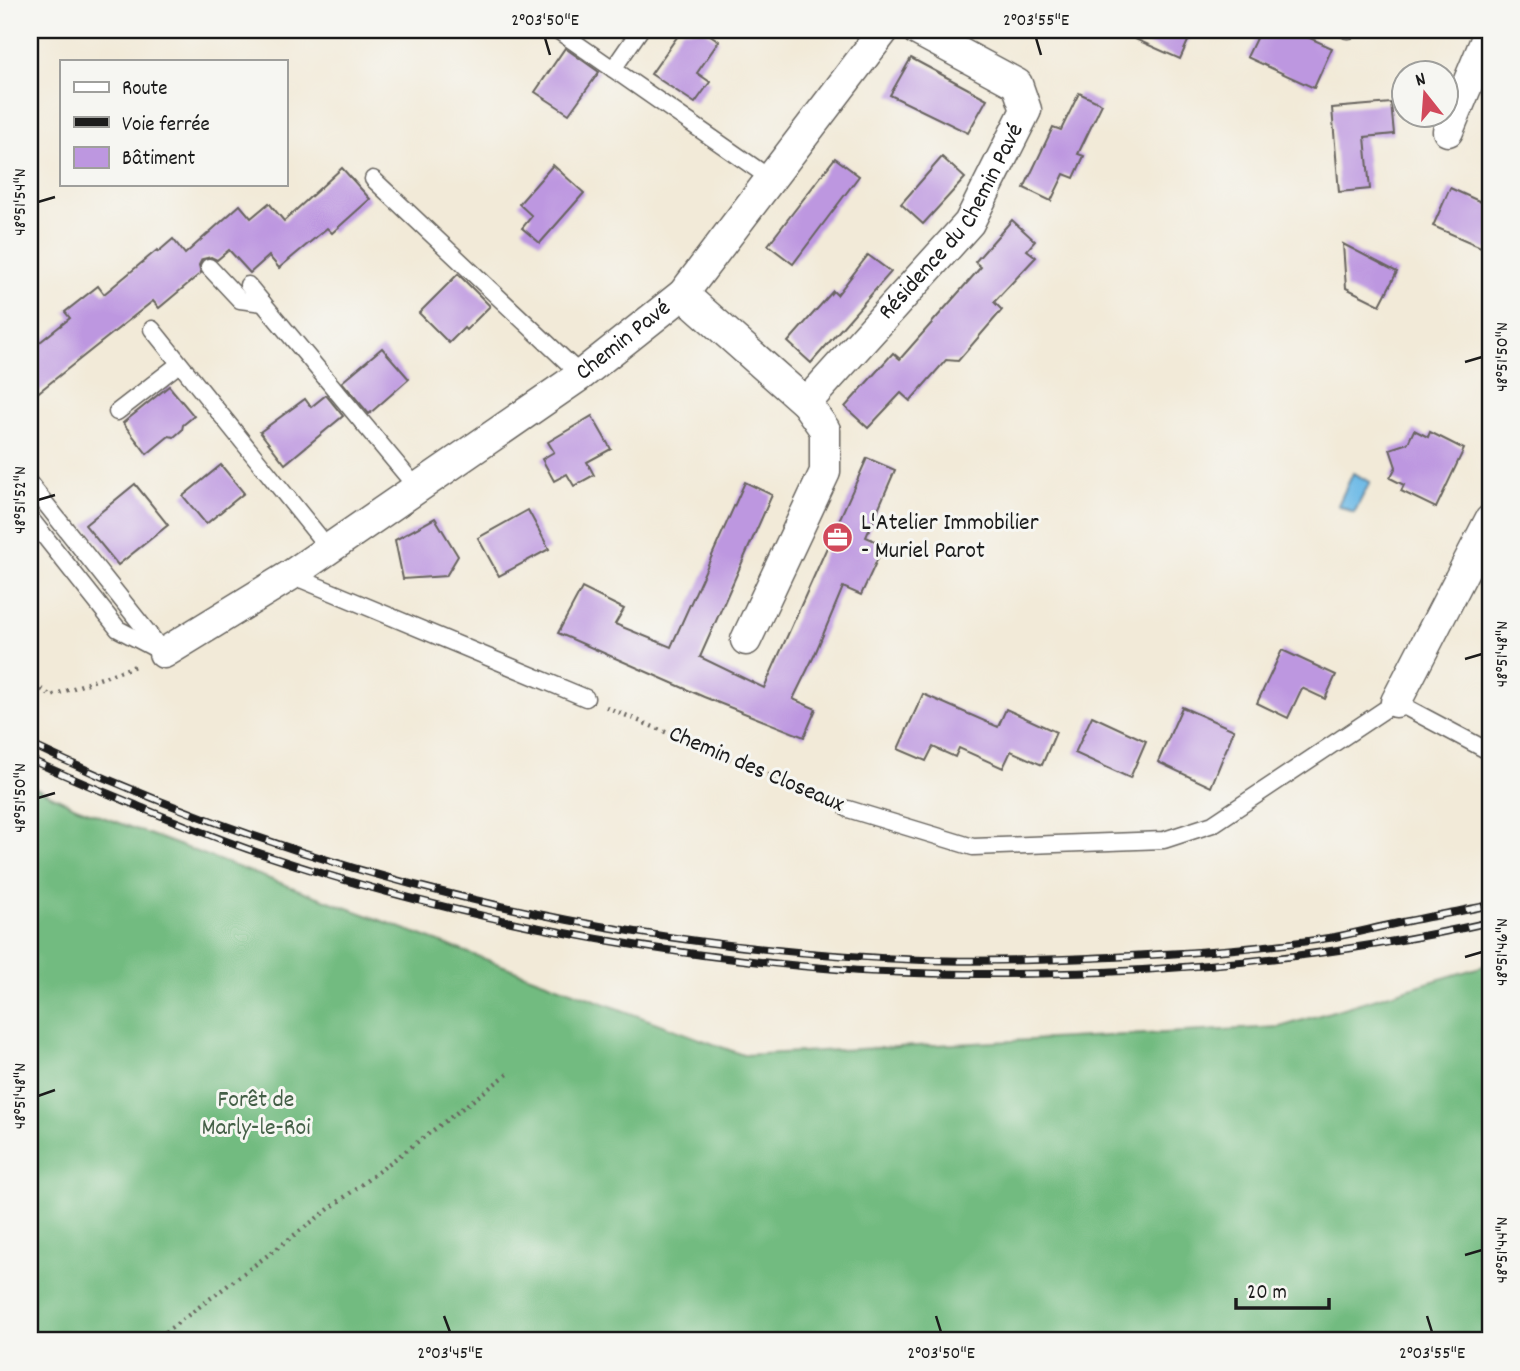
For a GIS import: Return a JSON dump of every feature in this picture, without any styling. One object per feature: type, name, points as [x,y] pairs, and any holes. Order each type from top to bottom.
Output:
[{"type":"street","name":"Chemin Pavé","points":[[291,575],[581,375],[683,294],[884,30]]},
{"type":"street","name":"Résidence du Chemin Pavé","points":[[806,403],[969,223],[1026,110],[1017,84],[917,30]]},
{"type":"street","points":[[1448,131],[1490,30]]},
{"type":"street","points":[[683,294],[806,403],[825,430],[825,472],[746,640]]},
{"type":"street","points":[[1396,702],[1490,520]]},
{"type":"street","points":[[164,653],[291,575]]},
{"type":"lane","points":[[557,30],[771,179]]},
{"type":"lane","points":[[613,69],[640,30]]},
{"type":"lane","points":[[373,179],[581,375]]},
{"type":"lane","points":[[209,267],[240,300],[263,303]]},
{"type":"lane","points":[[248,285],[417,488]]},
{"type":"lane","points":[[152,329],[329,549]]},
{"type":"lane","points":[[117,412],[179,364]]},
{"type":"lane","points":[[30,484],[164,653]]},
{"type":"lane","points":[[30,519],[118,629],[164,653]]},
{"type":"lane","points":[[291,575],[586,698]]},
{"type":"lane","points":[[1396,702],[1490,752]]},
{"type":"lane","name":"Chemin des Closeaux","points":[[848,809],[973,847],[1164,839],[1213,824],[1396,702]]},
{"type":"path","points":[[30,681],[51,696],[148,662],[164,653]]},
{"type":"path","name":"Chemin des Closeaux","points":[[586,698],[848,809]]},
{"type":"path","points":[[154,1341],[509,1073]]},
{"type":"green space","name":"Forêt de Marly-le-Roi","points":[[30,785],[76,807],[743,1055],[1280,1027],[1490,964],[1490,1341],[30,1341]]},
{"type":"water","points":[[1353,473],[1370,482],[1354,513],[1338,505]]},
{"type":"building","points":[[682,30],[703,30],[719,41],[697,73],[710,82],[695,103],[651,74]]},
{"type":"building","points":[[1115,30],[1193,30],[1180,59]]},
{"type":"building","points":[[1260,30],[1292,30],[1332,48],[1314,88],[1247,57]]},
{"type":"building","points":[[565,48],[599,72],[569,114],[535,92]]},
{"type":"building","points":[[911,58],[987,99],[968,133],[890,95]]},
{"type":"building","points":[[1079,93],[1102,104],[1078,154],[1084,156],[1074,178],[1064,174],[1051,201],[1024,188],[1053,127],[1061,130]]},
{"type":"building","points":[[1390,103],[1390,130],[1394,130],[1394,134],[1365,137],[1370,189],[1339,192],[1332,108]]},
{"type":"building","points":[[942,157],[965,178],[923,224],[901,204]]},
{"type":"building","points":[[835,158],[859,176],[793,264],[768,245]]},
{"type":"building","points":[[553,165],[584,193],[540,243],[522,228],[532,216],[519,204]]},
{"type":"building","points":[[342,168],[370,199],[332,233],[327,228],[279,268],[269,256],[250,273],[229,250],[217,260],[211,257],[202,259],[199,265],[201,273],[159,308],[153,301],[30,399],[30,350],[70,318],[65,312],[98,286],[104,294],[173,239],[185,254],[240,205],[251,218],[269,203],[284,221]]},
{"type":"building","points":[[1450,188],[1490,206],[1490,251],[1433,226]]},
{"type":"building","points":[[1012,220],[1035,241],[1027,250],[1036,257],[994,302],[1002,310],[958,361],[946,360],[910,401],[901,393],[868,428],[845,407],[893,353],[900,359],[981,267],[975,262]]},
{"type":"building","points":[[1343,244],[1397,272],[1380,305],[1346,288]]},
{"type":"building","points":[[868,255],[891,272],[811,363],[788,342],[833,291],[837,295]]},
{"type":"building","points":[[458,274],[490,306],[449,343],[419,313]]},
{"type":"building","points":[[382,348],[409,379],[369,414],[342,382]]},
{"type":"building","points":[[169,386],[194,416],[174,437],[169,436],[147,454],[123,423]]},
{"type":"building","points":[[326,395],[343,416],[285,464],[260,432],[305,399],[311,407]]},
{"type":"building","points":[[592,416],[611,449],[587,462],[594,475],[574,486],[567,474],[554,481],[542,459],[554,452],[548,442]]},
{"type":"building","points":[[1414,430],[1428,437],[1430,432],[1464,449],[1436,508],[1401,491],[1404,485],[1390,478],[1396,467],[1390,449],[1408,443]]},
{"type":"building","points":[[867,458],[895,470],[866,537],[884,545],[861,595],[843,587],[793,699],[816,709],[804,737],[558,633],[582,588],[624,609],[615,624],[671,647],[745,482],[772,495],[700,657],[764,688]]},
{"type":"building","points":[[221,465],[244,493],[206,524],[183,496]]},
{"type":"building","points":[[135,484],[168,525],[118,565],[85,525]]},
{"type":"building","points":[[528,510],[549,549],[499,576],[478,538]]},
{"type":"building","points":[[435,518],[458,556],[446,576],[403,579],[395,540]]},
{"type":"building","points":[[1282,650],[1336,675],[1325,699],[1302,688],[1288,718],[1257,703]]},
{"type":"building","points":[[923,694],[998,727],[1006,709],[1056,732],[1042,765],[1011,751],[1003,768],[959,748],[955,757],[933,747],[926,761],[898,749]]},
{"type":"building","points":[[1182,707],[1234,730],[1211,787],[1158,762]]},
{"type":"building","points":[[1092,716],[1146,741],[1130,778],[1075,753]]},
{"type":"railway","points":[[30,744],[136,791],[244,832],[354,868],[465,898],[578,922],[693,940],[808,953],[970,961],[1196,952],[1335,937],[1490,905]]},
{"type":"railway","points":[[30,759],[231,843],[403,896],[549,930],[773,963],[856,971],[939,974],[1103,972],[1298,956],[1490,922]]},
{"type":"place","name":"L'Atelier Immobilier - Muriel Parot","points":[[838,538]]}]
